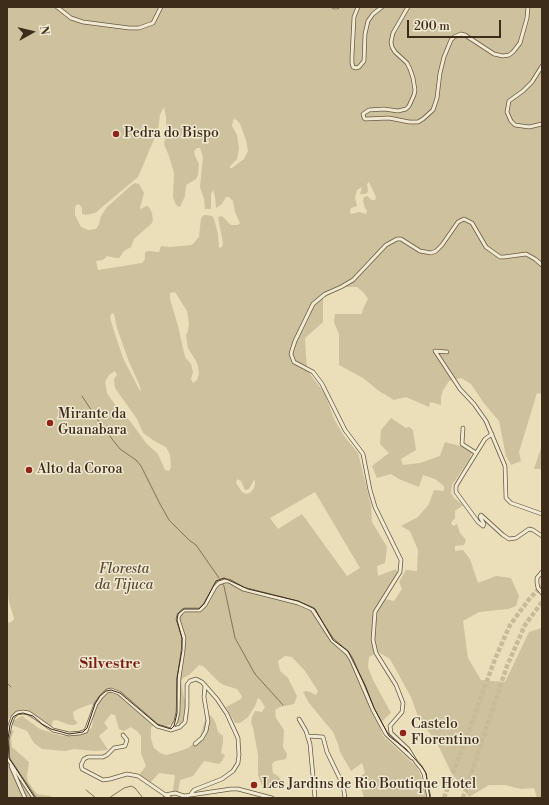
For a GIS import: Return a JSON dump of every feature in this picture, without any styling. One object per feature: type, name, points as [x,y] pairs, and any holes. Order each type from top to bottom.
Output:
[{"type":"street","points":[[57,7],[71,18],[83,22],[129,28],[139,28],[153,23],[161,7]]},
{"type":"street","points":[[358,7],[354,17],[352,56],[353,67],[356,68],[359,67],[364,61],[365,34],[368,21],[373,14],[382,7]]},
{"type":"street","points":[[408,7],[393,33],[391,42],[392,47],[407,63],[410,69],[415,90],[414,96],[409,106],[402,111],[384,109],[369,110],[363,114],[365,119],[389,118],[409,122],[418,122],[423,119],[433,110],[437,98],[440,73],[444,57],[451,40],[454,37],[465,34],[494,54],[503,56],[509,55],[520,43],[527,18],[528,7]]},
{"type":"street","points":[[542,66],[532,82],[523,92],[509,101],[506,112],[515,125],[529,127],[542,124]]},
{"type":"street","points":[[416,762],[408,749],[391,733],[390,726],[402,712],[403,703],[396,685],[376,653],[372,640],[375,612],[400,572],[401,560],[374,507],[363,454],[344,430],[322,384],[313,372],[294,362],[291,354],[294,341],[313,304],[325,294],[353,280],[386,245],[397,239],[401,239],[420,251],[431,253],[436,251],[442,245],[458,222],[464,219],[472,223],[486,247],[500,257],[526,254],[535,258],[542,265]]},
{"type":"street","points":[[447,352],[435,351],[460,388],[486,421],[505,466],[505,496],[507,501],[542,514]]},
{"type":"street","points":[[463,428],[462,444],[476,453]]},
{"type":"street","points":[[492,434],[485,439],[458,483],[456,490],[458,495],[478,522],[484,526],[480,516],[483,515],[503,535],[510,539],[516,538],[529,529],[542,536]]},
{"type":"street","points":[[542,572],[537,578],[538,588],[542,593]]},
{"type":"street","points":[[171,730],[176,721],[178,712],[179,678],[184,638],[178,619],[179,615],[184,610],[200,610],[205,605],[215,587],[222,581],[229,581],[243,589],[298,603],[312,609],[332,640],[347,653],[372,708],[386,734],[421,768],[424,774],[429,798]]},
{"type":"street","points":[[25,798],[8,758],[7,740],[10,724],[13,717],[17,713],[29,713],[53,730],[69,734],[80,733],[86,731],[96,704],[101,697],[111,690],[119,693],[157,726],[171,730],[180,727],[185,722],[188,683],[196,679],[217,699],[232,723],[238,738],[239,755],[238,763],[234,771],[222,779],[194,790],[191,794]]},
{"type":"street","points":[[195,744],[202,738],[206,731],[208,721],[204,697],[205,686]]},
{"type":"street","points":[[299,719],[308,736],[310,744],[315,798]]},
{"type":"street","points":[[123,735],[127,740],[125,746],[114,748],[103,757],[88,757],[84,759],[81,765],[82,768],[90,774],[106,780],[127,774],[138,776],[170,798]]},
{"type":"street","points":[[308,736],[321,736],[324,739],[327,752],[343,785],[346,798]]},
{"type":"street","points":[[8,758],[34,798]]},
{"type":"street","points":[[165,795],[174,793],[184,797],[191,794],[204,794],[238,789],[272,798]]},
{"type":"green space","name":"Floresta da Tijuca","points":[[7,7],[542,7],[542,394],[537,393],[519,452],[521,461],[511,465],[506,456],[499,421],[483,402],[471,384],[461,378],[449,381],[443,390],[441,405],[430,402],[429,407],[406,397],[394,400],[379,391],[363,378],[339,365],[339,334],[334,322],[335,314],[362,314],[368,299],[357,287],[345,287],[323,298],[323,322],[305,338],[307,370],[325,394],[334,419],[344,436],[358,453],[371,505],[372,522],[387,547],[385,563],[377,566],[378,576],[396,569],[398,575],[385,599],[394,601],[402,589],[399,582],[406,570],[417,571],[418,550],[410,531],[401,526],[418,517],[429,504],[434,490],[444,491],[444,486],[435,479],[423,475],[419,487],[391,474],[377,478],[372,466],[389,453],[380,444],[381,430],[391,418],[406,428],[409,427],[413,430],[416,450],[401,459],[403,465],[420,463],[440,456],[445,442],[460,446],[462,444],[473,451],[469,460],[452,485],[451,493],[454,498],[463,505],[455,511],[455,518],[451,523],[453,526],[457,524],[460,533],[466,540],[464,545],[455,546],[455,551],[463,550],[470,559],[478,583],[496,576],[511,578],[519,596],[516,606],[508,609],[479,612],[463,621],[468,658],[481,680],[505,682],[529,632],[542,628],[542,798],[537,798],[534,788],[521,789],[505,785],[489,785],[469,797],[451,772],[436,741],[419,719],[411,697],[390,659],[378,652],[369,657],[368,667],[373,680],[391,713],[379,724],[383,736],[417,767],[425,785],[427,798],[364,798],[358,778],[365,773],[362,763],[351,771],[340,752],[333,732],[309,703],[303,692],[306,691],[316,695],[318,691],[305,671],[292,657],[285,656],[278,661],[280,671],[288,678],[297,696],[294,704],[280,707],[275,710],[276,718],[284,730],[283,747],[287,754],[286,759],[275,761],[272,764],[273,773],[282,781],[281,786],[268,790],[262,786],[258,775],[258,755],[251,723],[255,711],[262,712],[265,707],[260,699],[258,698],[248,717],[240,723],[235,723],[226,707],[241,699],[241,695],[237,689],[219,682],[203,666],[199,665],[181,681],[184,698],[188,706],[188,719],[183,723],[163,726],[156,725],[151,727],[151,739],[154,748],[160,753],[166,755],[188,748],[199,740],[205,720],[209,715],[215,721],[218,732],[223,736],[221,753],[225,755],[219,764],[204,761],[193,776],[180,780],[178,793],[173,791],[175,775],[159,773],[151,782],[139,775],[146,766],[141,753],[141,736],[131,727],[124,731],[119,729],[115,715],[111,714],[104,723],[108,728],[99,736],[108,750],[95,751],[74,749],[65,751],[42,749],[34,743],[27,731],[12,725],[13,721],[22,716],[40,729],[62,736],[81,734],[87,732],[92,727],[95,706],[91,704],[73,712],[74,719],[78,723],[74,725],[56,720],[53,721],[51,728],[20,712],[15,713],[7,722],[7,621],[9,623],[13,621],[14,618],[9,602],[7,581]],"holes":[[[164,107],[166,117],[166,134],[164,144],[174,173],[173,197],[176,205],[180,207],[185,196],[186,185],[196,179],[198,175],[199,164],[194,151],[197,148],[200,148],[203,157],[200,187],[204,199],[205,209],[211,209],[211,194],[213,190],[216,208],[222,204],[226,197],[229,197],[233,201],[235,212],[240,223],[238,225],[231,225],[222,216],[218,217],[223,243],[222,247],[219,248],[218,234],[214,219],[212,216],[204,215],[201,218],[199,237],[192,245],[170,247],[161,246],[159,252],[145,252],[145,259],[142,263],[98,270],[96,261],[103,260],[107,256],[119,258],[124,251],[131,247],[134,239],[153,221],[152,213],[149,207],[146,206],[141,209],[140,208],[144,193],[139,184],[135,183],[107,207],[101,216],[96,229],[88,230],[81,227],[75,215],[76,205],[79,204],[82,208],[82,214],[86,215],[95,213],[138,177],[158,130],[160,115]],[[234,119],[240,124],[246,140],[248,151],[244,159],[230,168],[230,166],[237,159],[239,148],[237,135],[232,126]],[[369,182],[376,197],[375,200],[372,200],[367,196],[364,197],[363,201],[367,211],[366,214],[359,212],[351,214],[351,208],[357,206],[355,198],[357,190],[362,187],[360,194],[366,194],[368,191],[367,184]],[[175,292],[187,311],[189,323],[186,335],[188,348],[196,361],[199,374],[197,380],[193,383],[191,379],[193,372],[191,364],[185,357],[170,299],[170,293]],[[112,313],[114,314],[117,328],[129,362],[139,384],[140,391],[123,358],[110,317]],[[115,371],[117,375],[114,379],[115,388],[137,419],[143,433],[166,447],[170,455],[171,467],[169,471],[165,470],[158,454],[146,443],[130,421],[118,409],[107,393],[105,382],[109,375]],[[237,479],[241,481],[245,490],[249,489],[254,480],[255,481],[254,488],[250,493],[246,494],[242,492],[236,483]],[[315,492],[360,568],[347,576],[302,514],[278,529],[270,518]]]},
{"type":"green space","points":[[542,444],[542,469],[534,469],[541,448]]},
{"type":"green space","points":[[7,729],[14,731],[11,738],[12,747],[29,762],[27,776],[28,782],[37,794],[51,796],[51,798],[7,798]]},
{"type":"waterway","points":[[82,396],[101,425],[120,449],[136,460],[141,466],[169,520],[196,545],[219,578]]},
{"type":"waterway","points":[[222,583],[224,586],[235,638],[255,674],[283,705]]},
{"type":"waterway","points":[[7,683],[11,687]]},
{"type":"waterway","points":[[109,798],[124,788],[131,786],[135,788],[143,798]]},
{"type":"waterway","points":[[86,790],[96,798]]},
{"type":"tunnel","points":[[444,798],[495,659],[510,625],[530,598],[542,586]]},
{"type":"tunnel","points":[[463,798],[507,666],[525,625],[542,602]]},
{"type":"tram line","points":[[35,798],[9,758],[8,739],[13,717],[23,713],[33,716],[42,724],[51,729],[69,734],[83,732],[87,728],[95,704],[100,696],[106,691],[111,690],[120,693],[158,725],[171,729],[174,726],[177,713],[177,678],[182,650],[182,638],[177,620],[178,614],[184,609],[199,609],[204,604],[216,581],[224,578],[248,589],[298,601],[315,609],[333,640],[348,651],[365,685],[374,708],[389,736],[406,749],[426,773],[430,798]]},
{"type":"place","name":"Pedra do Bispo","points":[[116,134]]},
{"type":"place","name":"Mirante da Guanabara","points":[[50,423]]},
{"type":"place","name":"Alto da Coroa","points":[[29,470]]},
{"type":"place","name":"Castelo Florentino","points":[[403,733]]},
{"type":"place","name":"Les Jardins de Rio Boutique Hotel","points":[[254,785]]},
{"type":"district","name":"Silvestre","points":[[110,664]]}]
